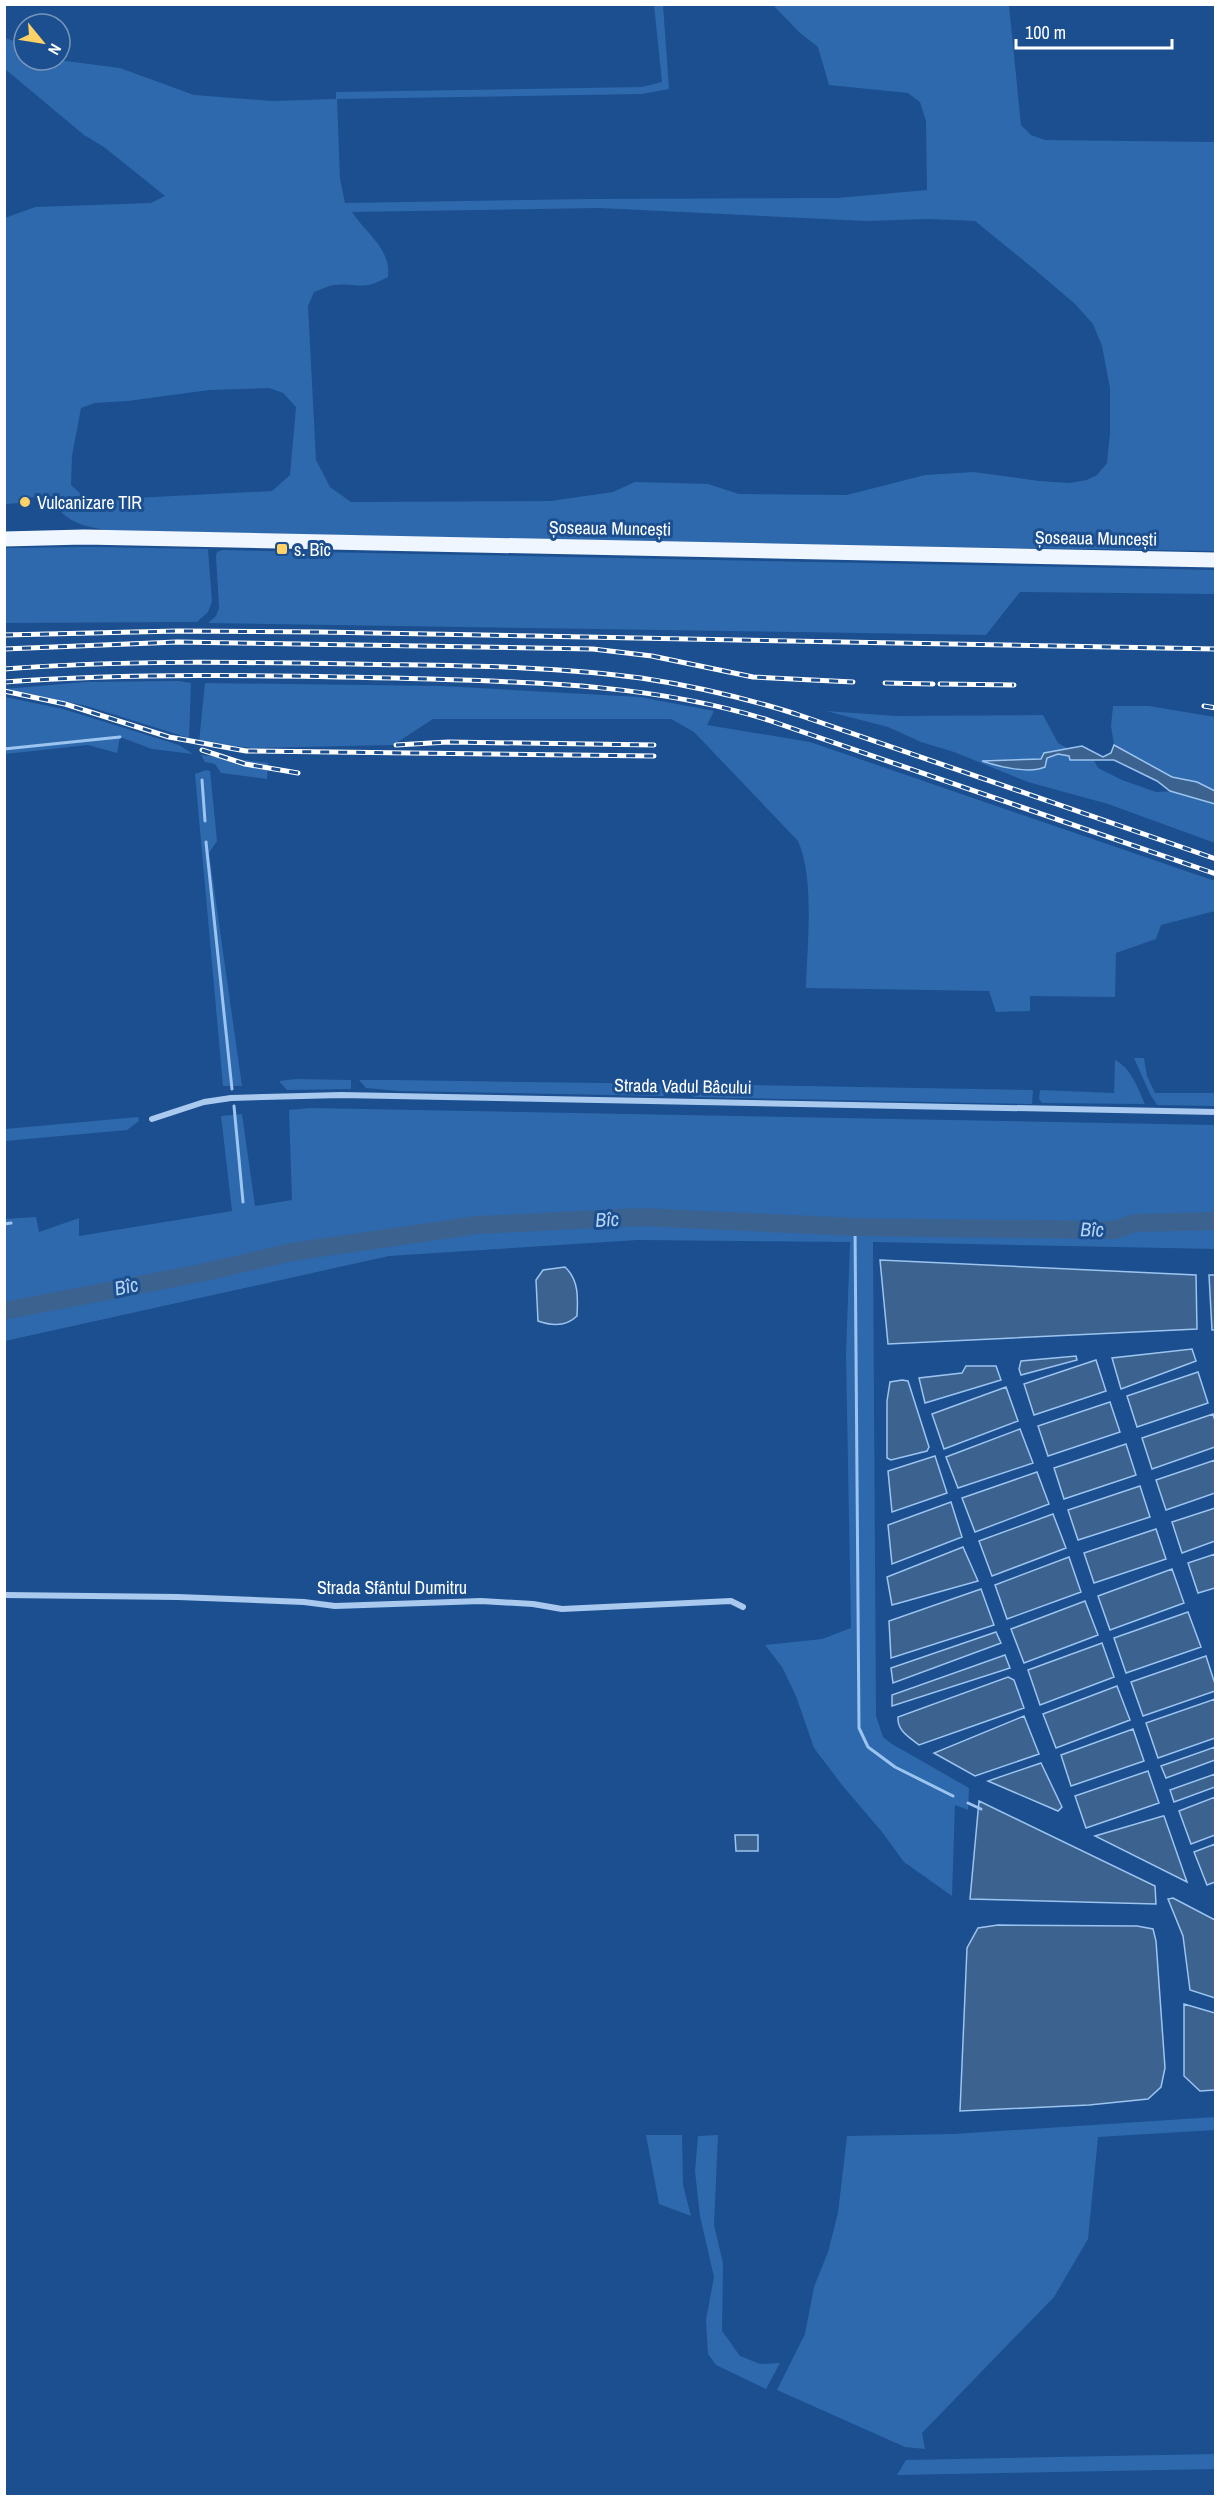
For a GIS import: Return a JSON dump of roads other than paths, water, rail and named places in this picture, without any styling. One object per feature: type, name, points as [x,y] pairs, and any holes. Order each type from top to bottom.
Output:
[{"type":"main road","name":"Șoseaua Muncești","points":[[4,539],[119,538],[1215,560]]},
{"type":"street","name":"Strada Vadul Bâcului","points":[[152,1119],[204,1102],[231,1098],[341,1095],[1215,1112]]},
{"type":"street","name":"Strada Sfântul Dumitru","points":[[4,1595],[178,1597],[304,1602],[335,1606],[481,1601],[533,1604],[562,1609],[731,1601],[743,1606]]},
{"type":"waterway","points":[[4,749],[120,737]]},
{"type":"waterway","points":[[202,780],[205,821]]},
{"type":"waterway","points":[[206,842],[232,1089]]},
{"type":"waterway","points":[[234,1106],[243,1202]]},
{"type":"waterway","name":"Bîc","points":[[4,1311],[201,1273],[292,1252],[477,1225],[642,1217],[855,1227],[1115,1230],[1135,1223],[1216,1221]]},
{"type":"waterway","points":[[4,1224],[11,1223]]},
{"type":"waterway","points":[[855,1227],[859,1728],[868,1747],[895,1767],[953,1796]]},
{"type":"waterway","points":[[968,1803],[981,1809]]},
{"type":"railway","points":[[4,635],[178,631],[321,632],[1216,649]]},
{"type":"railway","points":[[4,649],[177,642],[593,649],[652,656],[753,677],[853,682]]},
{"type":"railway","points":[[4,669],[136,663],[311,663],[534,668],[641,678],[719,693],[796,714],[1216,859]]},
{"type":"railway","points":[[4,682],[151,676],[395,678],[583,686],[676,698],[722,707],[768,720],[1216,874]]},
{"type":"railway","points":[[885,683],[933,684]]},
{"type":"railway","points":[[940,684],[1014,685]]},
{"type":"railway","points":[[4,691],[65,704],[169,737],[246,751],[654,756]]},
{"type":"railway","points":[[1204,706],[1216,708]]},
{"type":"railway","points":[[396,745],[448,742],[654,745]]},
{"type":"railway","points":[[202,750],[245,764],[298,773]]},
{"type":"place","name":"Vulcanizare TIR","points":[[25,502]]},
{"type":"place","name":"s. Bîc","points":[[282,549]]}]
